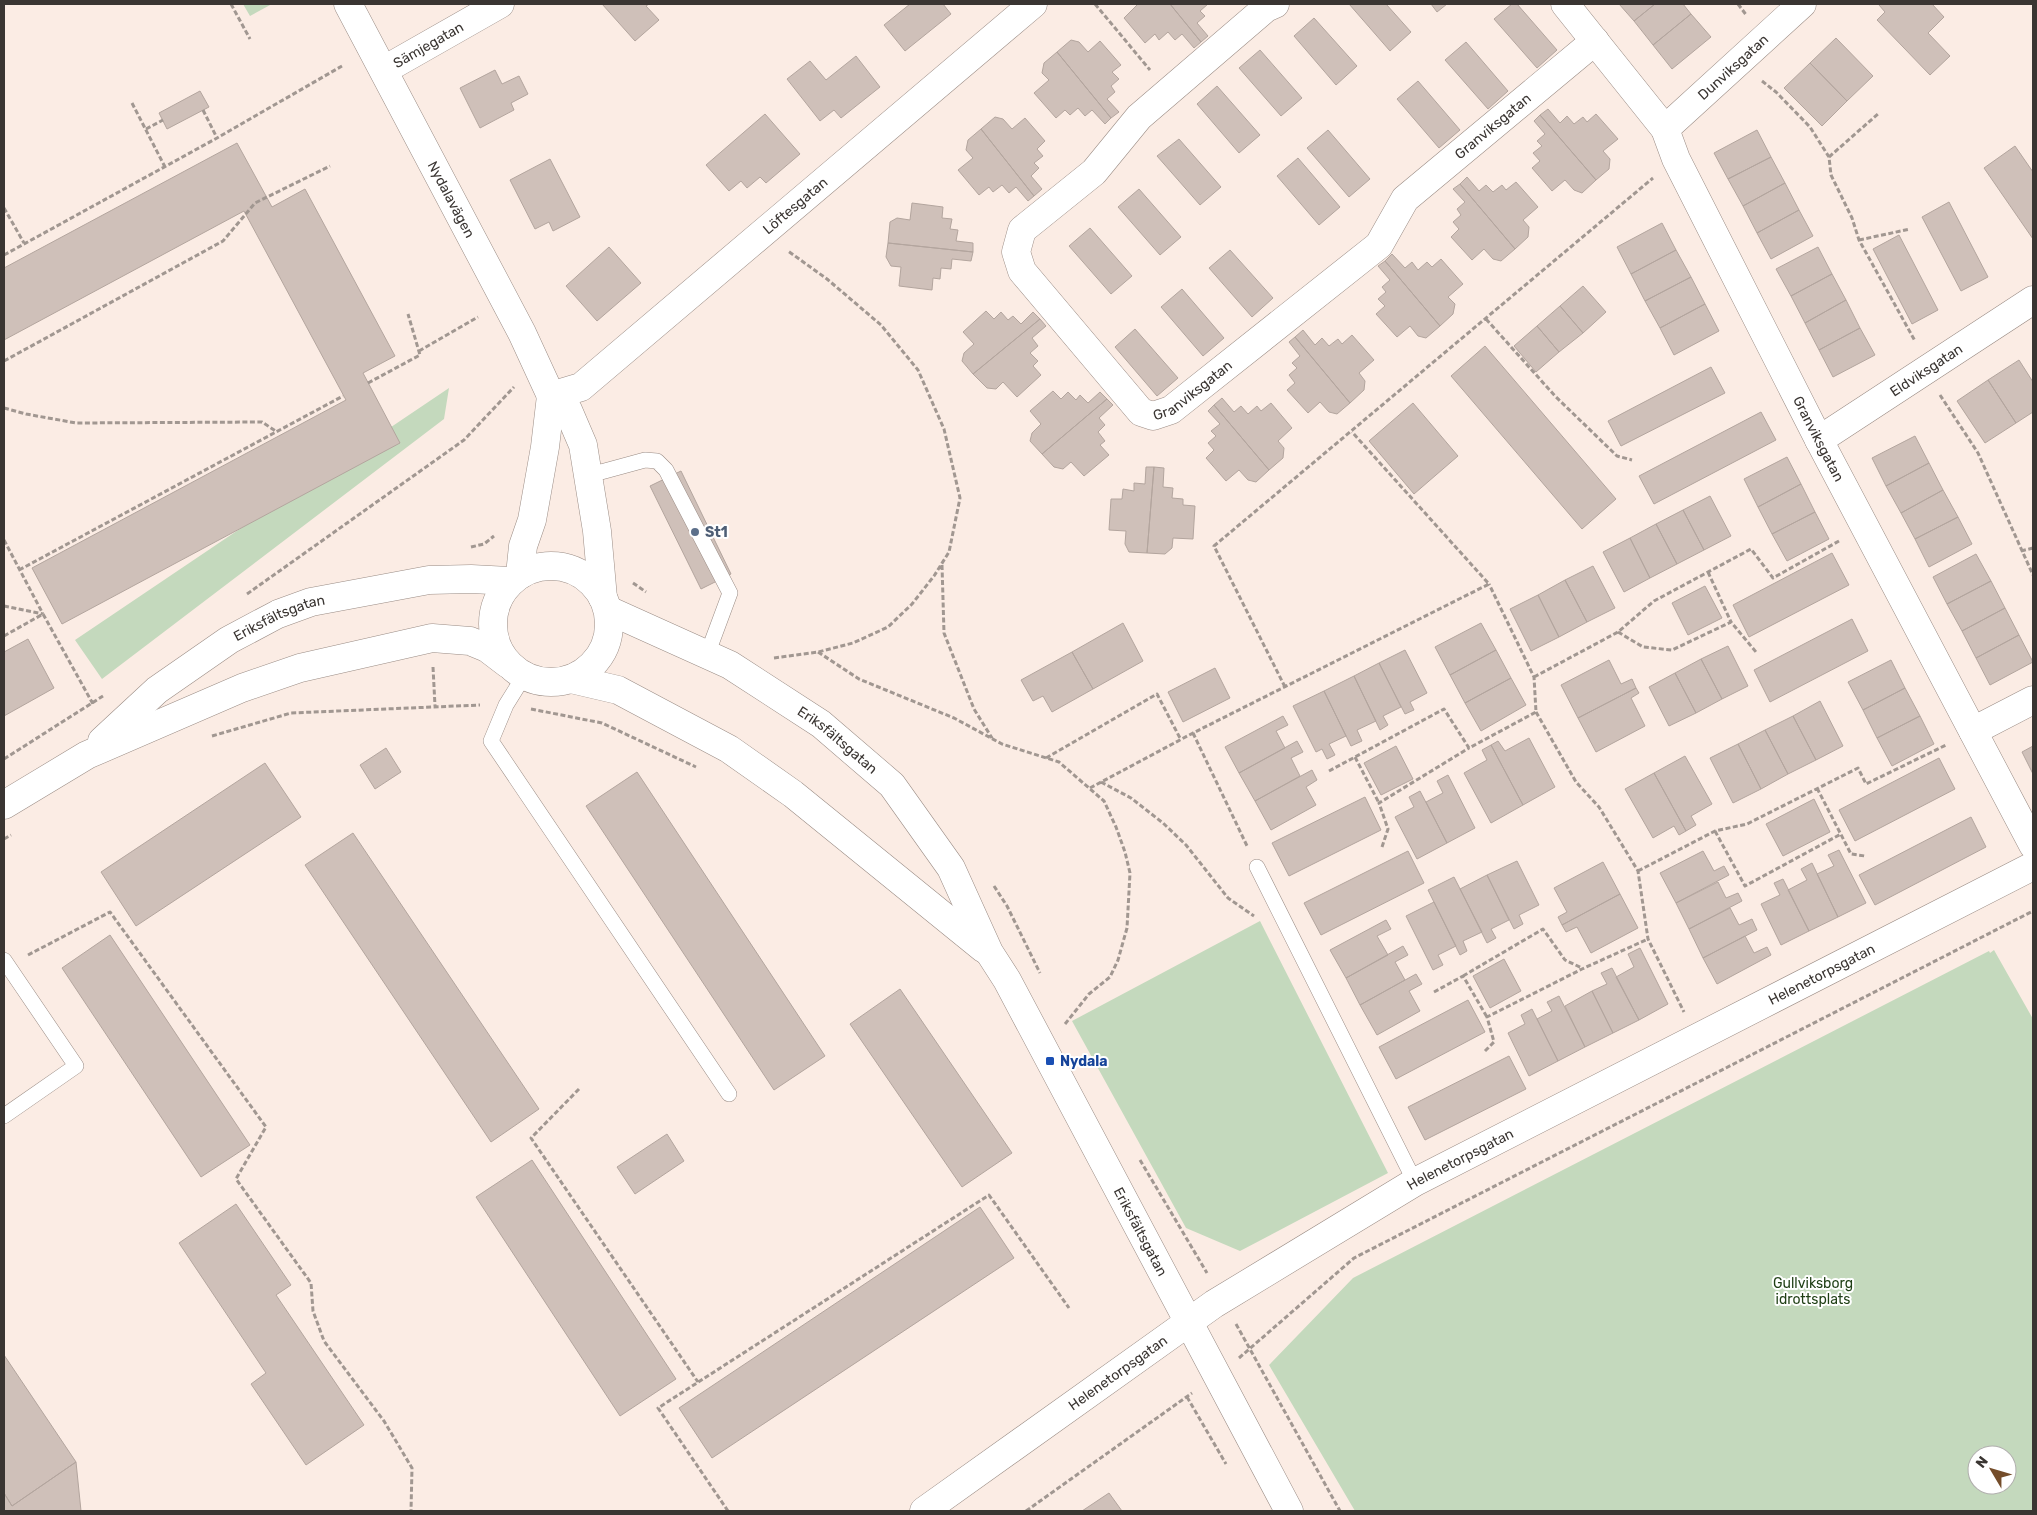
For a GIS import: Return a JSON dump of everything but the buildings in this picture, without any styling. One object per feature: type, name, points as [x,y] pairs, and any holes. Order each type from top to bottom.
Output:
[{"type":"street","name":"Nydalavägen","points":[[348,4],[522,333],[551,396],[568,410],[583,444],[606,604]]},
{"type":"street","name":"Sämjegatan","points":[[384,70],[500,4]]},
{"type":"street","name":"Löftesgatan","points":[[551,396],[581,387],[1033,4]]},
{"type":"street","name":"Granviksgatan","points":[[1275,4],[1266,8],[1139,117],[1094,172],[1022,230],[1016,252],[1022,271],[1141,412],[1153,416],[1171,410],[1378,245],[1404,199],[1595,41]]},
{"type":"street","name":"Granviksgatan","points":[[1565,4],[1665,130],[1676,159],[1819,440],[2033,845]]},
{"type":"street","name":"Dunviksgatan","points":[[1665,130],[1802,4]]},
{"type":"street","name":"Eldviksgatan","points":[[1819,440],[2033,300]]},
{"type":"street","points":[[516,578],[522,546],[532,520],[545,448],[551,396]]},
{"type":"street","points":[[557,566],[576,571],[592,582],[606,604],[609,632],[603,652],[589,668],[571,679],[547,683],[516,670],[500,652],[494,638],[492,622],[495,607],[502,594],[516,578],[538,567],[557,566]]},
{"type":"street","name":"Eriksfältsgatan","points":[[87,755],[157,690],[228,640],[278,614],[311,602],[429,580],[516,578]]},
{"type":"street","name":"Eriksfältsgatan","points":[[606,604],[730,665],[821,724],[892,785],[951,868],[989,952],[1007,980],[1289,1511]]},
{"type":"street","name":"Eriksfältsgatan","points":[[4,805],[87,755],[250,685],[300,668],[432,638],[470,641],[487,648],[516,670]]},
{"type":"street","name":"Eriksfältsgatan","points":[[571,679],[618,690],[729,749],[793,794],[989,952]]},
{"type":"street","points":[[1973,731],[2033,700]]},
{"type":"street","name":"Helenetorpsgatan","points":[[924,1511],[1222,1298],[1415,1182],[2033,866]]},
{"type":"lane","points":[[588,471],[601,472],[645,460],[657,461],[666,470],[730,593],[707,655]]},
{"type":"lane","points":[[516,670],[506,705],[491,741],[729,1094]]},
{"type":"lane","points":[[1257,867],[1415,1182]]},
{"type":"lane","points":[[4,1116],[76,1066],[6,963]]},
{"type":"path","points":[[231,4],[250,39]]},
{"type":"path","points":[[1095,4],[1168,92]]},
{"type":"path","points":[[1739,62],[1776,92],[1810,127],[1830,157],[1832,175],[1852,218],[1859,240],[1927,370],[1978,453],[2033,575]]},
{"type":"path","points":[[4,255],[217,138],[342,66]]},
{"type":"path","points":[[132,103],[165,167]]},
{"type":"path","points":[[203,110],[217,138]]},
{"type":"path","points":[[1830,157],[1879,113]]},
{"type":"path","points":[[146,129],[163,120]]},
{"type":"path","points":[[1285,687],[1214,546],[1676,159]]},
{"type":"path","points":[[4,361],[223,241],[255,202],[330,166]]},
{"type":"path","points":[[4,208],[24,243]]},
{"type":"path","points":[[1859,240],[1910,229]]},
{"type":"path","points":[[762,233],[827,279],[881,325],[918,370],[944,429],[960,498],[949,552],[942,565],[912,604],[888,627],[854,643],[818,652],[772,658]]},
{"type":"path","points":[[368,383],[420,355],[408,314]]},
{"type":"path","points":[[419,351],[478,317]]},
{"type":"path","points":[[1486,319],[1555,396],[1617,456],[1632,460]]},
{"type":"path","points":[[246,595],[464,440],[516,384]]},
{"type":"path","points":[[20,570],[343,396]]},
{"type":"path","points":[[4,408],[76,423],[262,422],[277,432]]},
{"type":"path","points":[[1352,432],[1489,584],[1534,677],[1536,712],[1576,782],[1599,807],[1638,871],[1648,939],[1696,1038]]},
{"type":"path","points":[[1534,677],[1618,632],[1654,601],[1751,549],[1773,578],[1865,527]]},
{"type":"path","points":[[466,549],[484,544],[498,531]]},
{"type":"path","points":[[4,540],[92,704]]},
{"type":"path","points":[[2021,551],[2033,548]]},
{"type":"path","points":[[942,565],[944,633],[974,709],[993,740]]},
{"type":"path","points":[[1708,572],[1731,622],[1756,652]]},
{"type":"path","points":[[1090,788],[1193,733],[1489,584]]},
{"type":"path","points":[[4,606],[43,614]]},
{"type":"path","points":[[4,636],[43,614]]},
{"type":"path","points":[[1618,632],[1643,647],[1672,650],[1731,622]]},
{"type":"path","points":[[818,652],[859,679],[954,718],[993,740],[1046,759],[1060,762],[1104,801],[1116,827],[1130,873],[1127,928],[1118,960],[1110,977],[1089,994],[1065,1024],[1061,1016]]},
{"type":"path","points":[[4,759],[109,693]]},
{"type":"path","points":[[1046,759],[1157,694],[1181,740]]},
{"type":"path","points":[[203,738],[291,713],[435,706],[506,705],[602,723],[692,766],[701,768]]},
{"type":"path","points":[[1329,771],[1444,709],[1469,748]]},
{"type":"path","points":[[1379,803],[1469,748],[1536,712]]},
{"type":"path","points":[[1638,871],[1715,832],[1747,824],[1858,768],[1866,784],[1973,731]]},
{"type":"path","points":[[1193,733],[1257,867]]},
{"type":"path","points":[[1355,757],[1379,803],[1388,829],[1382,847]]},
{"type":"path","points":[[1101,782],[1131,798],[1163,823],[1186,845],[1228,898],[1252,915],[1268,922],[1286,924]]},
{"type":"path","points":[[1818,788],[1851,854],[1866,856]]},
{"type":"path","points":[[4,839],[19,830]]},
{"type":"path","points":[[1715,832],[1744,886],[1841,834]]},
{"type":"path","points":[[991,882],[1007,906],[1040,974]]},
{"type":"path","points":[[1026,1511],[1217,1376],[1354,1258],[2033,911]]},
{"type":"path","points":[[6,963],[110,912],[266,1128],[236,1179],[311,1283],[314,1311],[324,1341],[384,1421],[412,1468],[411,1511]]},
{"type":"path","points":[[1434,992],[1543,930],[1565,960],[1582,969]]},
{"type":"path","points":[[1487,1017],[1582,969],[1648,939]]},
{"type":"path","points":[[1462,976],[1487,1017],[1494,1042],[1485,1051]]},
{"type":"path","points":[[579,1089],[531,1138],[698,1382]]},
{"type":"path","points":[[1140,1160],[1222,1298],[1249,1350],[1340,1511]]},
{"type":"path","points":[[728,1511],[658,1408],[990,1195],[1069,1308]]},
{"type":"path","points":[[1187,1397],[1226,1464]]},
{"type":"green space","points":[[243,4],[272,4],[250,16]]},
{"type":"green space","points":[[449,388],[444,419],[102,679],[75,640]]},
{"type":"green space","points":[[1260,921],[1388,1173],[1240,1251],[1186,1228],[1072,1021]]},
{"type":"green space","name":"Gullviksborg idrottsplats","points":[[1994,950],[2033,1019],[2033,1511],[1355,1511],[1269,1365],[1353,1278],[1989,951],[1990,953]]},
{"type":"place","name":"St1","points":[[695,532]]},
{"type":"place","name":"Nydala","points":[[1050,1061]]}]
